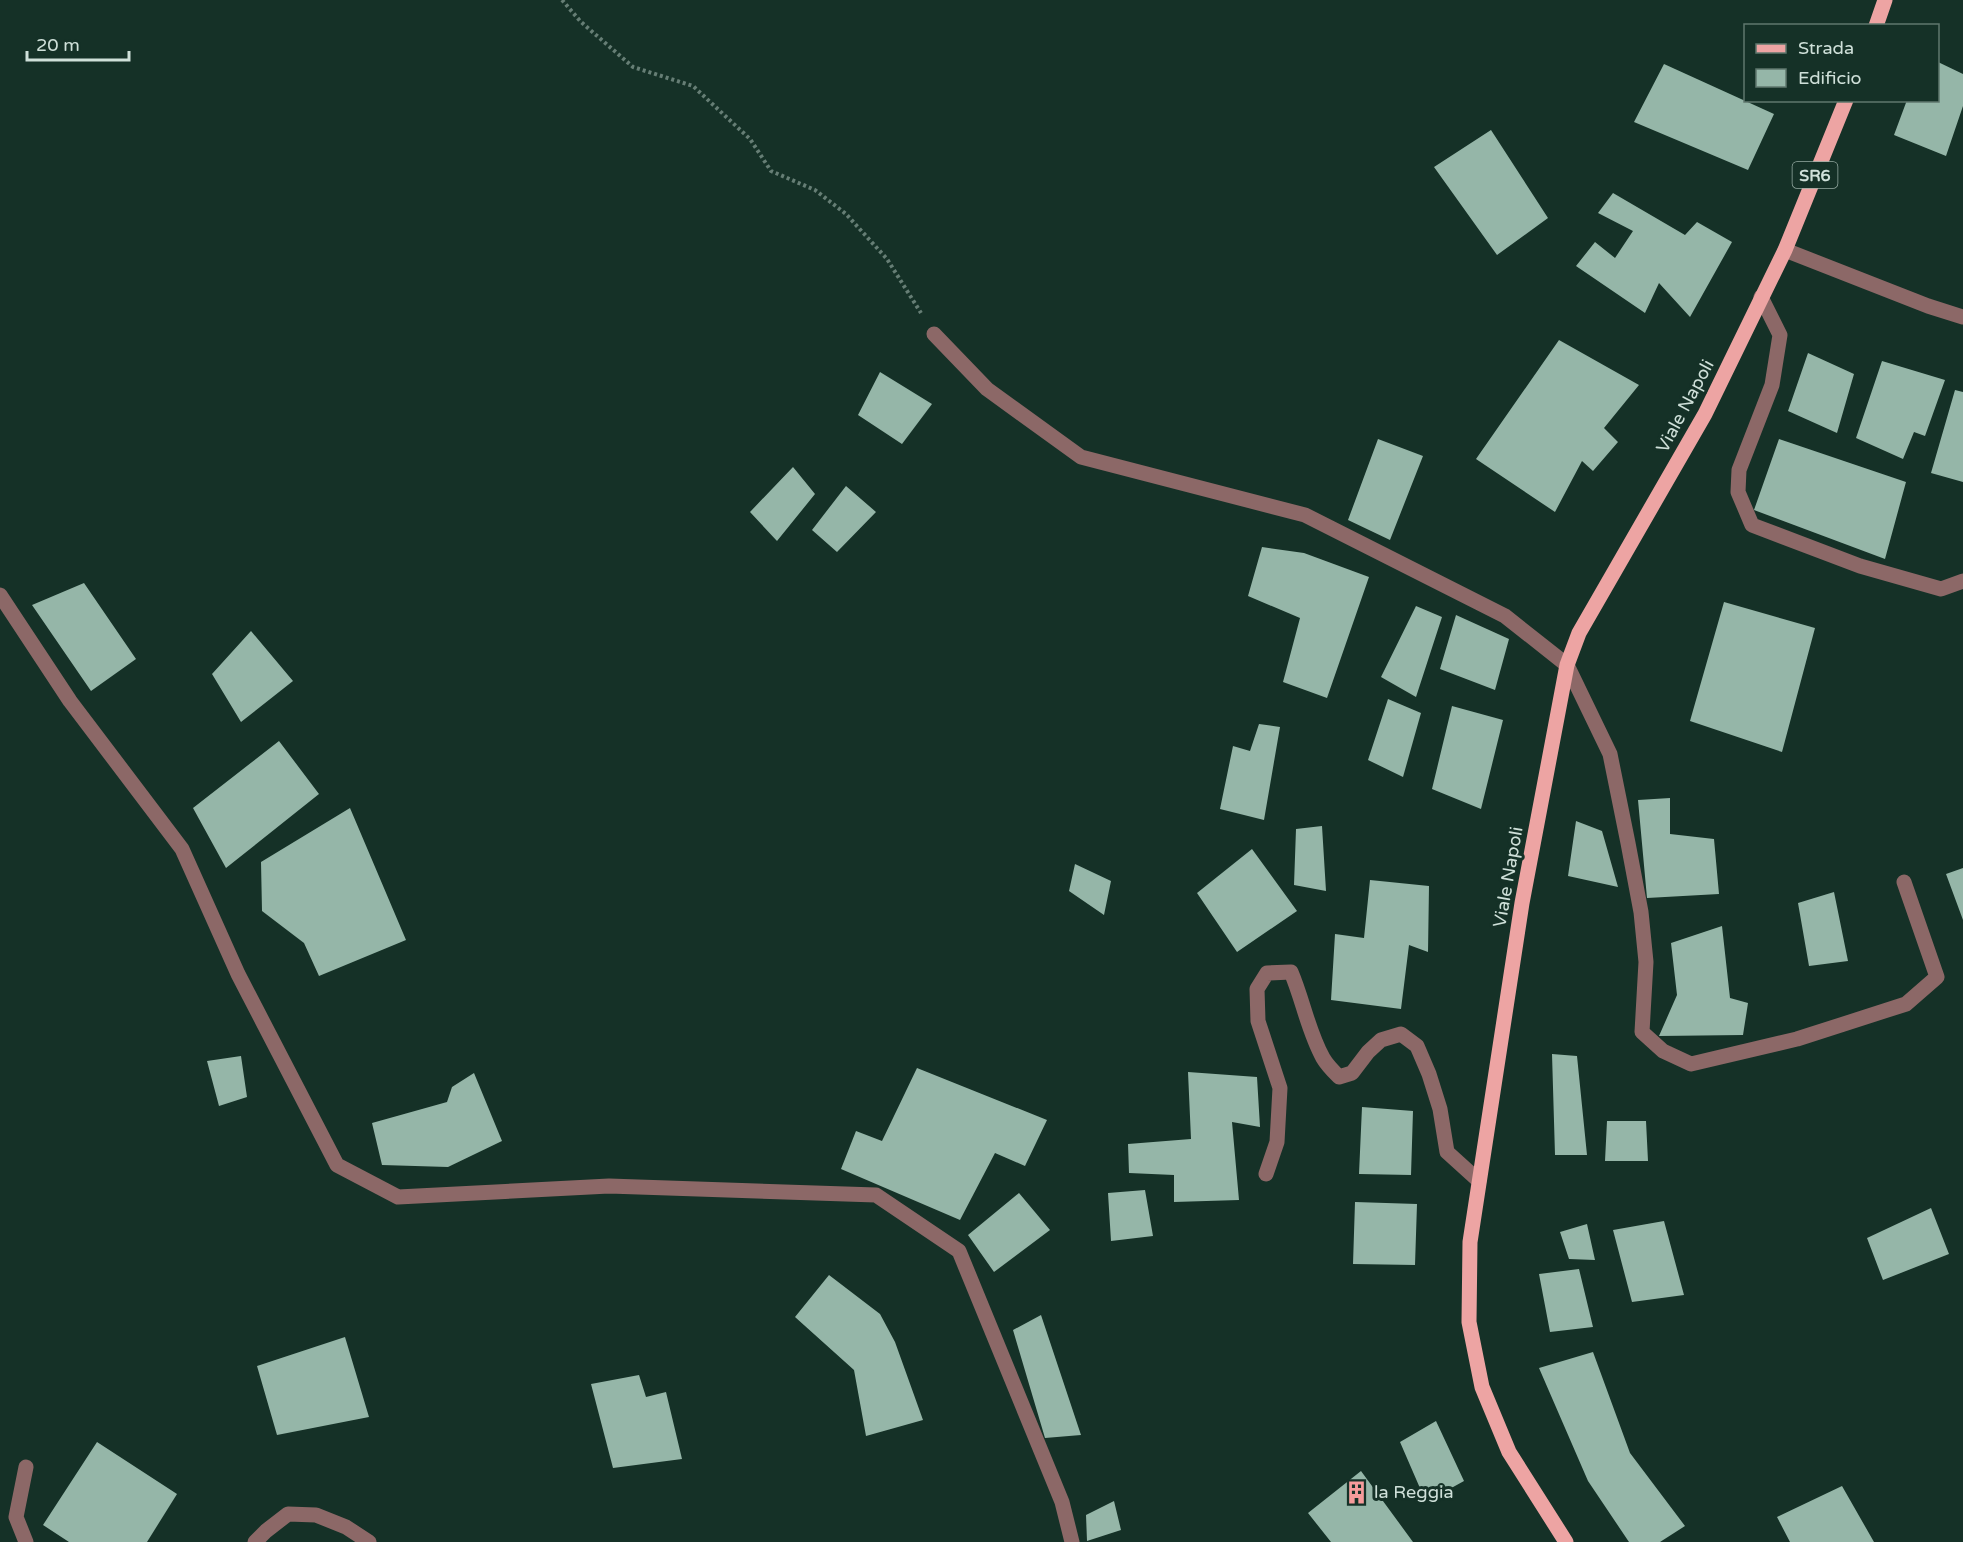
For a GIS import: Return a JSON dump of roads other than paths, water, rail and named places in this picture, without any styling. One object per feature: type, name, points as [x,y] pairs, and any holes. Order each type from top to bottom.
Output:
[{"type":"main road","points":[[1877,24],[1885,0]]},
{"type":"main road","name":"SR6","points":[[1785,250],[1845,102]]},
{"type":"main road","name":"Viale Napoli","points":[[1566,1542],[1509,1452],[1482,1388],[1469,1322],[1470,1242],[1522,903],[1567,665],[1578,633],[1705,414],[1785,250]]},
{"type":"street","points":[[1785,250],[1928,306],[1963,317]]},
{"type":"street","points":[[1761,297],[1780,335],[1772,385],[1739,470],[1738,492],[1752,525],[1860,566],[1941,589],[1963,581]]},
{"type":"street","points":[[934,334],[987,389],[1081,457],[1305,515],[1505,616],[1567,665],[1610,754],[1641,912],[1646,962],[1642,1032],[1663,1052],[1691,1064],[1797,1039],[1906,1004],[1937,977],[1904,882]]},
{"type":"street","points":[[0,595],[70,701],[182,849],[238,974],[337,1166],[398,1197],[609,1186],[876,1195],[959,1251],[1062,1502],[1072,1542]]},
{"type":"street","points":[[1266,1174],[1277,1142],[1280,1088],[1258,1021],[1257,989],[1267,973],[1291,972],[1311,1032],[1324,1060],[1339,1077],[1352,1073],[1380,1040],[1401,1034],[1417,1046],[1440,1109],[1448,1152],[1479,1181]]},
{"type":"street","points":[[26,1467],[16,1517],[26,1542]]},
{"type":"street","points":[[255,1542],[288,1514],[316,1515],[346,1527],[369,1542]]},
{"type":"place","name":"la Reggia","points":[[1356,1492]]}]
